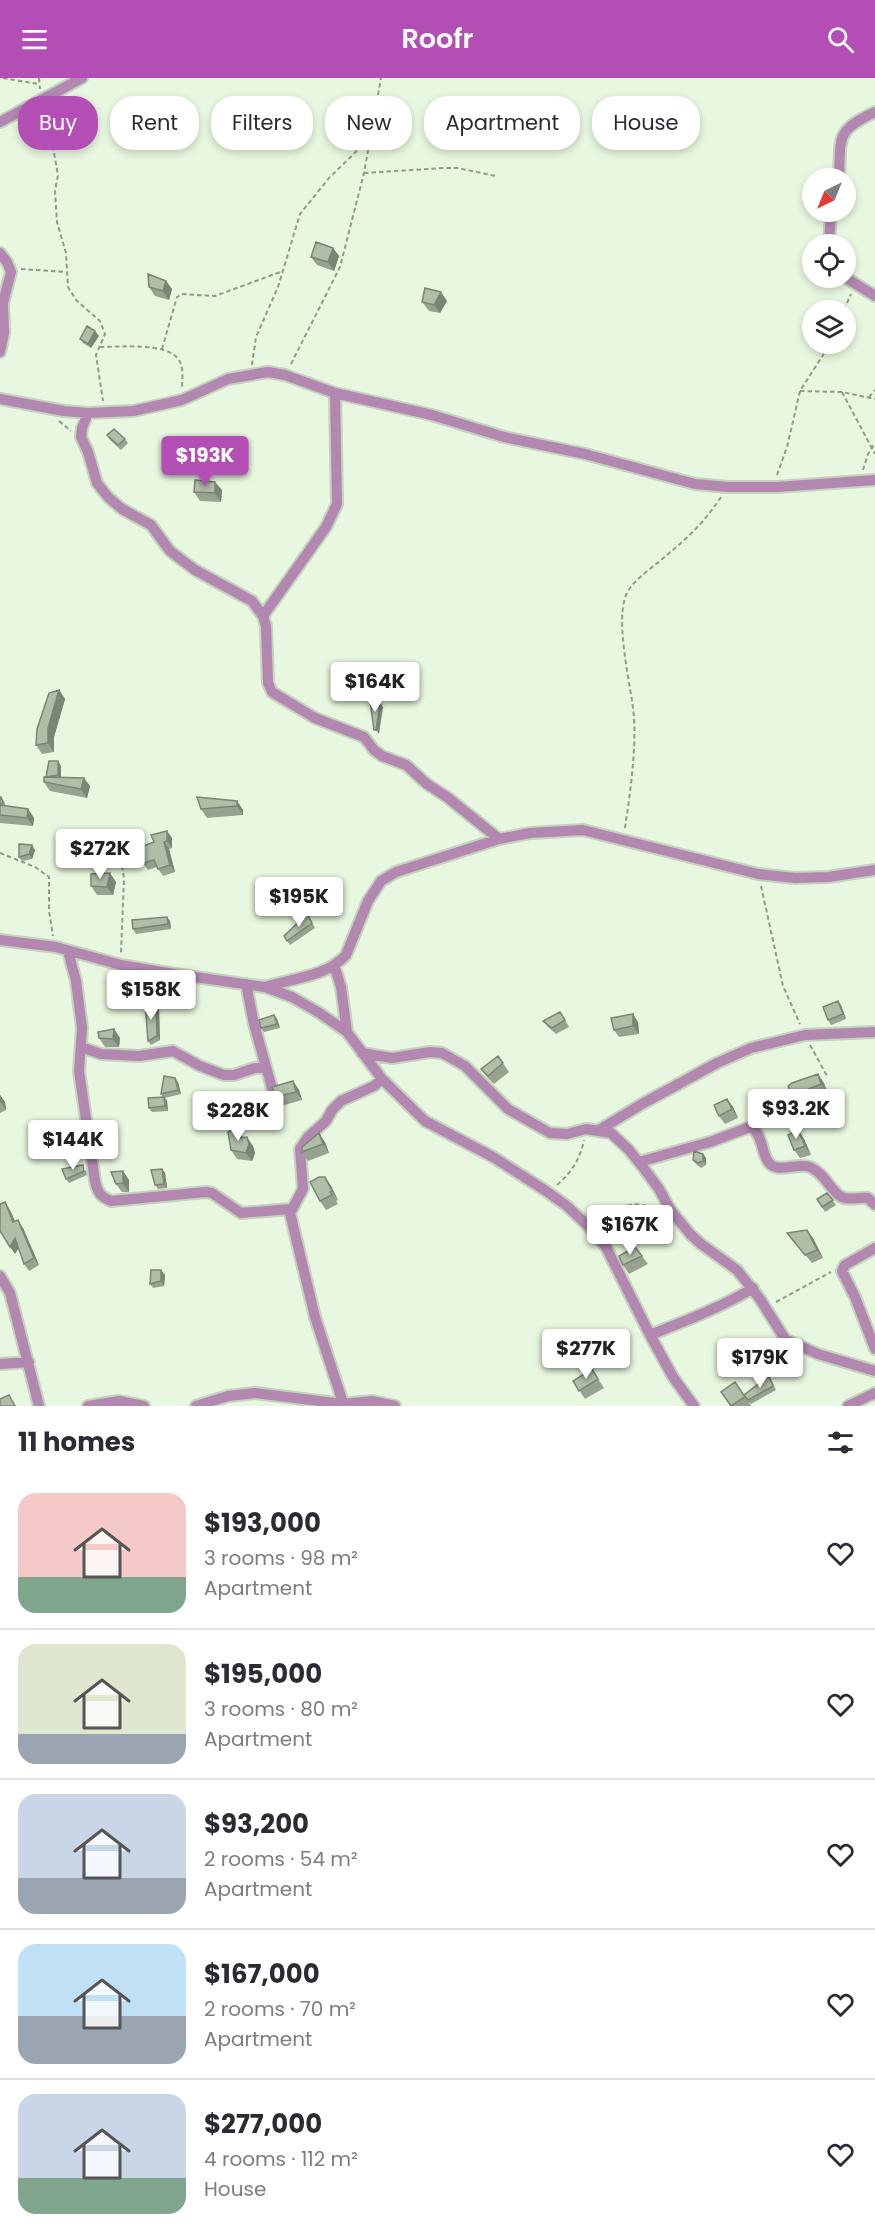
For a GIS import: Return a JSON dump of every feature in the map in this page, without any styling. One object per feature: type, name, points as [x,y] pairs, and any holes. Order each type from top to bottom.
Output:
[{"type":"street","points":[[47,96],[82,78]]},
{"type":"street","points":[[0,122],[18,112]]},
{"type":"street","points":[[840,168],[841,141],[845,132],[855,121],[875,112]]},
{"type":"street","points":[[0,253],[10,267],[10,279],[3,303],[4,333],[0,352]]},
{"type":"street","points":[[856,285],[875,296]]},
{"type":"street","points":[[0,399],[88,413],[134,411],[182,400],[228,379],[268,372],[285,375],[335,393],[432,415],[504,437],[585,454],[695,484],[777,487],[875,480]]},
{"type":"street","points":[[263,616],[326,527],[337,504],[335,393]]},
{"type":"street","points":[[88,413],[81,437],[97,483],[108,496],[122,508],[151,525],[170,551],[195,570],[252,601],[263,616],[267,642],[268,683],[272,692],[315,718],[364,737],[374,750],[382,756],[406,765],[498,839]]},
{"type":"street","points":[[265,987],[323,972],[346,955],[368,901],[381,881],[396,872],[498,839],[530,833],[583,831],[758,874],[795,878],[828,877],[875,870]]},
{"type":"street","points":[[0,940],[56,947],[121,965],[265,987],[292,997],[347,1032],[382,1079],[431,1125],[493,1157],[546,1191],[580,1219],[606,1247],[673,1377],[694,1406]]},
{"type":"street","points":[[68,951],[76,981],[82,1028],[79,1071],[81,1090],[96,1189],[102,1197],[111,1201],[191,1192],[212,1192],[241,1213],[291,1209]]},
{"type":"street","points":[[334,965],[341,987],[347,1032]]},
{"type":"street","points":[[246,984],[254,1024],[272,1088]]},
{"type":"street","points":[[599,1130],[717,1063],[751,1048],[805,1035],[875,1032]]},
{"type":"street","points":[[81,1047],[101,1054],[139,1056],[173,1051],[200,1066],[224,1075],[234,1075],[255,1068],[266,1068]]},
{"type":"street","points":[[362,1053],[393,1058],[430,1052],[442,1053],[465,1066],[508,1109],[529,1123],[550,1133],[567,1134],[586,1129],[610,1133],[639,1162],[659,1189],[669,1209],[701,1244],[737,1270],[753,1288],[785,1339],[818,1354],[875,1371]]},
{"type":"street","points":[[343,1405],[315,1317],[289,1217],[303,1189],[300,1149],[308,1137],[326,1121],[341,1101],[374,1086],[382,1079]]},
{"type":"street","points":[[639,1162],[700,1145],[750,1127],[757,1133],[769,1163],[780,1168],[800,1165],[810,1167],[820,1173],[840,1196],[865,1197],[875,1205]]},
{"type":"street","points":[[875,1248],[845,1265],[842,1271],[855,1297],[875,1349]]},
{"type":"street","points":[[0,1276],[10,1293],[39,1406]]},
{"type":"street","points":[[650,1335],[721,1307],[753,1288]]},
{"type":"street","points":[[0,1364],[29,1362]]},
{"type":"street","points":[[196,1406],[228,1396],[255,1393],[343,1405],[372,1401],[395,1406]]},
{"type":"street","points":[[848,1406],[875,1393]]},
{"type":"street","points":[[88,1406],[118,1401],[144,1406]]},
{"type":"path","points":[[3,78],[38,84]]},
{"type":"path","points":[[28,78],[32,82]]},
{"type":"path","points":[[378,96],[381,78]]},
{"type":"path","points":[[53,150],[58,175],[55,191],[57,230],[66,253],[68,287],[71,295],[100,321],[105,334],[96,355],[103,412]]},
{"type":"path","points":[[252,374],[256,338],[284,270],[300,213],[329,178],[358,150]]},
{"type":"path","points":[[285,375],[340,267],[349,239],[368,150]]},
{"type":"path","points":[[364,173],[457,168],[496,176]]},
{"type":"path","points":[[10,267],[66,272]]},
{"type":"path","points":[[162,349],[177,297],[182,294],[215,296],[284,270]]},
{"type":"path","points":[[99,347],[162,349],[172,353],[179,359],[181,365],[182,400]]},
{"type":"path","points":[[777,487],[777,475],[787,447],[800,391],[824,354]]},
{"type":"path","points":[[869,397],[875,390]]},
{"type":"path","points":[[800,391],[842,392],[875,399]]},
{"type":"path","points":[[842,392],[875,454]]},
{"type":"path","points":[[46,408],[66,427],[81,437]]},
{"type":"path","points":[[860,481],[871,448],[875,443]]},
{"type":"path","points":[[624,840],[634,720],[622,632],[624,598],[630,588],[712,512],[728,487]]},
{"type":"path","points":[[117,836],[124,878],[121,965]]},
{"type":"path","points":[[0,853],[35,867],[49,878],[49,911],[56,947]]},
{"type":"path","points":[[758,874],[783,986],[827,1076]]},
{"type":"path","points":[[546,1191],[567,1177],[578,1162],[586,1129]]},
{"type":"path","points":[[580,1219],[633,1204],[669,1209]]},
{"type":"path","points":[[765,1308],[845,1265]]},
{"type":"building","points":[[316,242],[333,248],[328,262],[311,257]]},
{"type":"building","points":[[148,274],[166,281],[163,291],[149,287]]},
{"type":"building","points":[[425,288],[441,292],[434,305],[422,302]]},
{"type":"building","points":[[87,326],[95,331],[88,344],[80,339]]},
{"type":"building","points":[[114,429],[125,439],[118,445],[107,435]]},
{"type":"building","points":[[193,447],[200,457],[192,463],[185,452]]},
{"type":"building","points":[[195,480],[215,482],[215,493],[194,492]]},
{"type":"building","points":[[59,690],[48,728],[48,743],[36,745],[37,729],[49,693]]},
{"type":"building","points":[[370,701],[380,703],[376,730],[374,730]]},
{"type":"building","points":[[49,761],[58,761],[58,775],[46,777]]},
{"type":"building","points":[[44,777],[84,778],[81,789],[44,782]]},
{"type":"building","points":[[197,797],[237,801],[237,806],[201,809]]},
{"type":"building","points":[[0,805],[28,809],[27,818],[0,815]]},
{"type":"building","points":[[167,831],[167,841],[164,842],[170,865],[158,869],[154,860],[143,863],[138,848],[154,842],[151,835]]},
{"type":"building","points":[[19,844],[32,845],[29,854],[19,857]]},
{"type":"building","points":[[110,873],[107,887],[91,886],[91,874]]},
{"type":"building","points":[[286,879],[311,908],[303,915],[283,909],[294,902],[283,881]]},
{"type":"building","points":[[307,914],[312,923],[287,941],[284,936]]},
{"type":"building","points":[[167,917],[168,924],[133,929],[132,920]]},
{"type":"building","points":[[838,1001],[843,1014],[828,1020],[823,1007]]},
{"type":"building","points":[[145,1003],[156,1004],[157,1036],[148,1041]]},
{"type":"building","points":[[560,1012],[565,1020],[552,1028],[543,1021]]},
{"type":"building","points":[[633,1014],[633,1026],[614,1030],[611,1018]]},
{"type":"building","points":[[274,1015],[277,1024],[261,1028],[259,1020]]},
{"type":"building","points":[[114,1029],[113,1039],[99,1038],[98,1032]]},
{"type":"building","points":[[498,1056],[503,1063],[488,1076],[481,1069]]},
{"type":"building","points":[[818,1074],[821,1084],[792,1096],[788,1086]]},
{"type":"building","points":[[164,1076],[175,1078],[178,1090],[161,1094]]},
{"type":"building","points":[[293,1081],[296,1092],[275,1097],[272,1087]]},
{"type":"building","points":[[164,1097],[165,1106],[149,1108],[148,1098]]},
{"type":"building","points":[[203,1099],[239,1099],[218,1108],[218,1114],[203,1114]]},
{"type":"building","points":[[727,1099],[732,1109],[719,1116],[714,1105]]},
{"type":"building","points":[[237,1128],[240,1138],[247,1137],[249,1144],[246,1153],[231,1150],[228,1132]]},
{"type":"building","points":[[798,1130],[805,1146],[794,1150],[788,1135]]},
{"type":"building","points":[[319,1133],[323,1144],[302,1152],[302,1147]]},
{"type":"building","points":[[694,1151],[703,1154],[703,1161],[698,1163],[693,1160]]},
{"type":"building","points":[[83,1165],[84,1171],[66,1179],[62,1169]]},
{"type":"building","points":[[162,1169],[164,1184],[155,1185],[151,1170]]},
{"type":"building","points":[[123,1171],[123,1183],[116,1184],[111,1172]]},
{"type":"building","points":[[319,1177],[325,1177],[332,1191],[330,1192],[332,1195],[320,1201],[310,1182]]},
{"type":"building","points":[[827,1193],[833,1200],[822,1207],[817,1199]]},
{"type":"building","points":[[5,1202],[13,1222],[18,1220],[34,1258],[24,1264],[15,1238],[10,1247],[0,1231],[0,1204]]},
{"type":"building","points":[[807,1230],[817,1250],[805,1255],[787,1233]]},
{"type":"building","points":[[635,1247],[642,1256],[623,1265],[619,1256]]},
{"type":"building","points":[[151,1270],[161,1270],[161,1281],[150,1284]]},
{"type":"building","points":[[592,1369],[598,1379],[579,1391],[573,1381]]},
{"type":"building","points":[[769,1376],[773,1386],[748,1400],[744,1395]]},
{"type":"building","points":[[735,1382],[745,1397],[731,1406],[721,1392]]},
{"type":"building","points":[[9,1395],[15,1406],[0,1406],[0,1399]]}]
